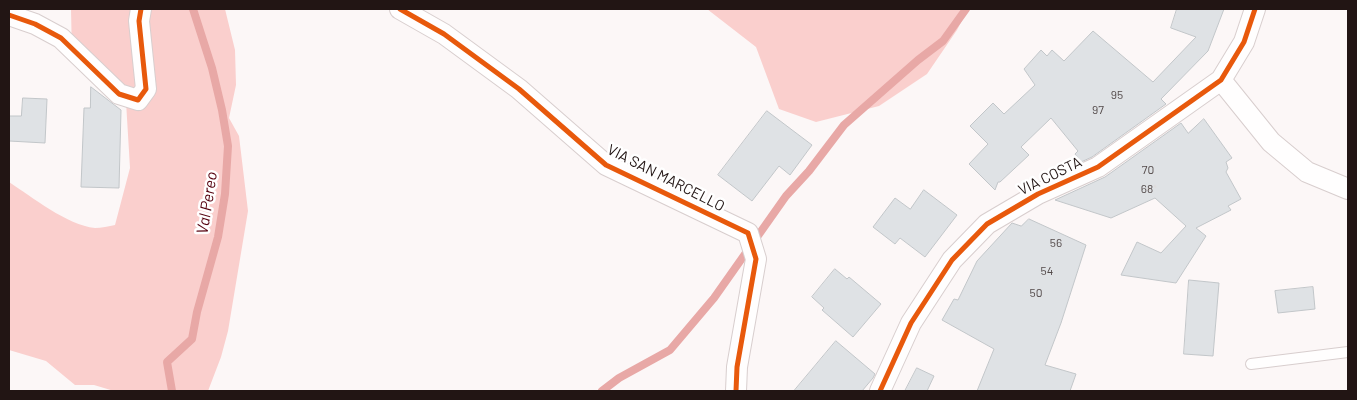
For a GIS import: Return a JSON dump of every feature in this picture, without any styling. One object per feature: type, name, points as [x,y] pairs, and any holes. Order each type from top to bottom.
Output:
[{"type":"street","points":[[9,15],[36,24],[61,38],[119,94],[138,100],[146,88],[139,21],[141,9]]},
{"type":"street","name":"VIA SAN MARCELLO","points":[[400,9],[444,34],[519,89],[606,164],[748,233],[756,259],[737,367],[736,391]]},
{"type":"street","name":"VIA COSTA","points":[[880,391],[911,323],[952,260],[986,224],[1038,194],[1098,167],[1221,80],[1244,42],[1255,9]]},
{"type":"street","points":[[1221,80],[1271,142],[1307,172],[1348,189]]},
{"type":"lane","points":[[1251,364],[1348,352]]},
{"type":"path","points":[[1147,190],[1156,186]]},
{"type":"shaded area","points":[[71,9],[225,9],[235,50],[236,85],[229,118],[239,136],[248,211],[228,331],[221,357],[208,391],[114,391],[94,385],[75,385],[46,361],[9,350],[9,182],[73,222],[84,226],[100,228],[115,225],[130,168],[125,85],[90,74],[72,55]]},
{"type":"shaded area","points":[[707,9],[968,9],[957,30],[927,74],[879,106],[816,122],[779,109],[756,47]]},
{"type":"building","points":[[1177,9],[1224,9],[1208,51],[1161,99],[1166,104],[1092,157],[1081,162],[1075,154],[1078,151],[1051,118],[1021,147],[1029,155],[998,182],[995,190],[969,164],[988,144],[970,126],[993,103],[1004,114],[1035,85],[1024,69],[1041,50],[1047,56],[1052,50],[1064,61],[1093,31],[1153,82],[1196,37],[1171,28]]},
{"type":"building","points":[[91,87],[121,110],[119,188],[81,187],[84,108],[90,108]]},
{"type":"building","points":[[23,98],[47,99],[45,143],[9,141],[9,116],[21,116]]},
{"type":"building","points":[[767,111],[812,145],[790,175],[779,166],[752,201],[718,175]]},
{"type":"building","points":[[1204,119],[1232,158],[1226,162],[1228,168],[1226,172],[1241,199],[1228,206],[1231,210],[1196,228],[1206,236],[1176,283],[1121,275],[1137,242],[1161,253],[1186,226],[1155,198],[1111,218],[1055,200],[1105,177],[1181,123],[1188,133]]},
{"type":"building","points":[[924,190],[957,215],[925,257],[900,238],[895,244],[873,227],[895,198],[910,209]]},
{"type":"building","points":[[1029,219],[1086,245],[1061,323],[1045,365],[1076,374],[1070,391],[977,391],[994,349],[942,320],[954,299],[958,300],[977,261],[1012,223],[1021,226]]},
{"type":"building","points":[[835,269],[847,279],[849,277],[881,304],[853,337],[822,310],[824,308],[812,297]]},
{"type":"building","points":[[1189,280],[1219,283],[1213,356],[1184,354]]},
{"type":"building","points":[[1313,287],[1315,309],[1278,313],[1275,291]]},
{"type":"building","points":[[836,341],[875,374],[873,378],[862,391],[794,391]]},
{"type":"building","points":[[917,368],[934,376],[927,391],[905,391]]},
{"type":"waterway","name":"Val Pereo","points":[[172,391],[167,362],[192,339],[197,312],[218,237],[225,194],[228,146],[212,68],[193,9]]},
{"type":"waterway","points":[[602,391],[619,378],[670,350],[714,298],[786,196],[809,171],[844,125],[918,60],[943,41],[966,9]]},
{"type":"cycle path","points":[[9,15],[35,24],[61,38],[119,94],[138,100],[146,89],[139,21],[141,9]]},
{"type":"cycle path","points":[[400,9],[444,34],[519,89],[606,165],[748,233],[756,259],[737,367],[736,391]]},
{"type":"cycle path","points":[[880,391],[911,323],[952,260],[987,224],[1038,194],[1098,167],[1221,80],[1244,42],[1255,9]]}]
